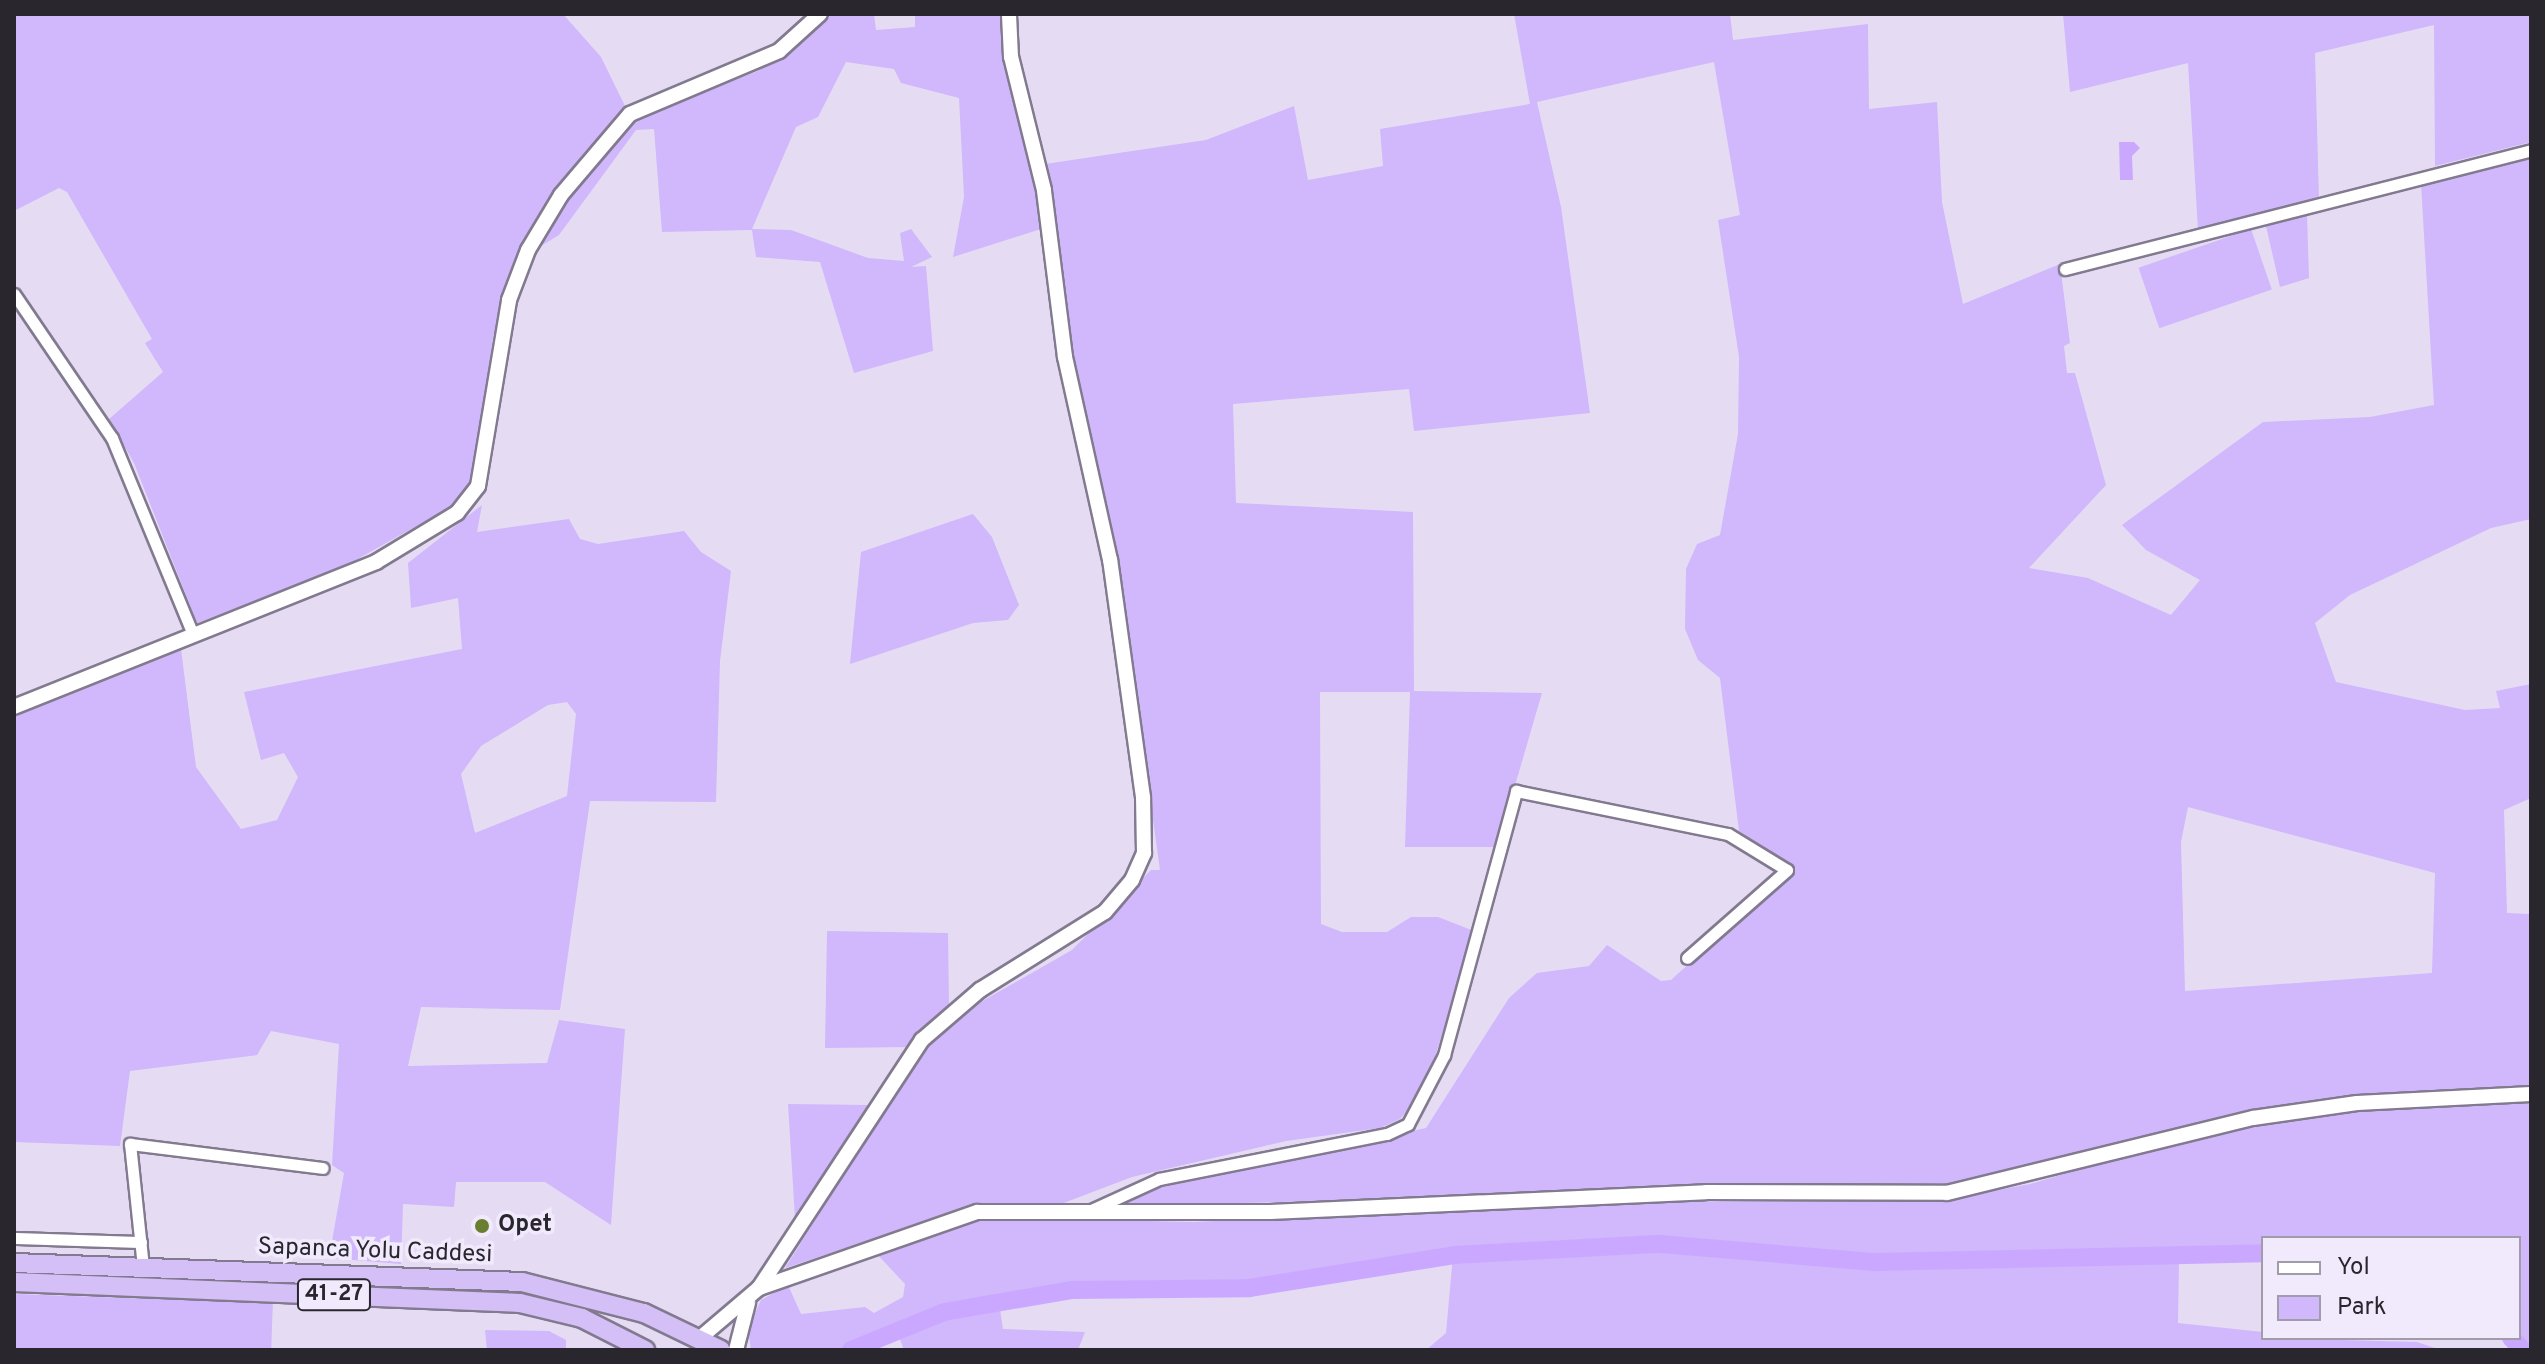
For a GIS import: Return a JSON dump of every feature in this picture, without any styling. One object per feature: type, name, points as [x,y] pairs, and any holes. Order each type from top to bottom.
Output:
[{"type":"highway","name":"Sapanca Yolu Caddesi","points":[[14,1263],[522,1282],[644,1313],[694,1344],[721,1350]]},
{"type":"highway","name":"Sapanca Yolu Caddesi","points":[[14,1282],[520,1303],[582,1318],[645,1350]]},
{"type":"street","points":[[14,707],[192,632],[376,562],[467,504],[478,486],[509,300],[528,250],[561,195],[630,114],[759,61],[820,14]]},
{"type":"street","points":[[736,1350],[754,1294],[922,1040],[980,990],[1105,912],[1132,880],[1144,853],[1143,797],[1110,560],[1065,357],[1044,190],[1011,57],[1009,14]]},
{"type":"street","points":[[2065,269],[2531,150]]},
{"type":"street","points":[[14,294],[112,438],[192,632]]},
{"type":"street","points":[[1089,1211],[1145,1183],[1387,1134],[1408,1124],[1444,1055],[1516,791],[1728,834],[1787,870],[1687,958]]},
{"type":"street","points":[[694,1344],[754,1294],[957,1217],[996,1210],[1270,1212],[1706,1192],[1947,1193],[2253,1118],[2357,1103],[2531,1094]]},
{"type":"street","points":[[143,1267],[130,1144],[323,1168]]},
{"type":"street","points":[[14,1238],[141,1242]]},
{"type":"green space","points":[[14,14],[563,14],[601,57],[626,108],[566,177],[513,265],[493,337],[476,462],[467,490],[452,506],[347,565],[197,623],[134,463],[109,419],[163,372],[145,343],[152,339],[67,192],[59,188],[14,211]]},
{"type":"green space","points":[[830,14],[874,14],[876,30],[915,27],[915,14],[1002,14],[1007,68],[1044,228],[953,257],[964,197],[959,98],[901,83],[894,69],[846,62],[818,117],[796,127],[752,229],[791,230],[868,258],[904,261],[900,233],[911,229],[932,257],[911,267],[926,266],[933,351],[854,373],[820,262],[756,257],[752,230],[662,232],[654,129],[636,130],[559,235],[536,249],[585,173],[637,118],[758,71]]},
{"type":"green space","points":[[1514,14],[1730,14],[1733,40],[1868,24],[1869,109],[1937,102],[1942,202],[1963,304],[2060,264],[2070,343],[2064,346],[2067,373],[2075,373],[2106,485],[2029,568],[2088,578],[2171,615],[2200,580],[2146,550],[2122,525],[2263,422],[2370,417],[2434,405],[2421,184],[2531,156],[2531,519],[2491,528],[2350,595],[2315,623],[2336,682],[2465,710],[2500,708],[2496,691],[2531,684],[2531,798],[2504,810],[2507,913],[2531,914],[2531,1089],[2378,1094],[2277,1107],[1942,1186],[1115,1206],[1149,1190],[1426,1128],[1509,998],[1537,973],[1589,966],[1607,945],[1661,981],[1671,980],[1795,868],[1739,831],[1720,678],[1698,660],[1685,629],[1686,569],[1697,544],[1720,535],[1738,434],[1739,357],[1718,220],[1740,215],[1714,62],[1537,102],[1561,207],[1590,413],[1414,431],[1409,389],[1233,404],[1236,503],[1413,512],[1414,691],[1542,693],[1497,847],[1405,847],[1410,692],[1320,692],[1321,924],[1342,932],[1387,932],[1411,917],[1438,917],[1474,931],[1432,1067],[1415,1102],[1400,1119],[1380,1128],[1286,1141],[1132,1177],[1061,1204],[973,1206],[785,1268],[917,1060],[958,1015],[1072,950],[1151,870],[1160,870],[1117,562],[1075,370],[1045,164],[1206,140],[1294,106],[1308,180],[1383,166],[1380,129],[1530,104]],"holes":[[[2188,807],[2435,873],[2432,973],[2185,991],[2181,842]]]},
{"type":"green space","points":[[2063,14],[2531,14],[2531,142],[2435,166],[2434,25],[2315,53],[2319,199],[2198,230],[2188,63],[2070,92]]},
{"type":"green space","points":[[2307,215],[2309,278],[2280,287],[2266,226]]},
{"type":"green space","points":[[2251,229],[2272,290],[2159,328],[2138,268]]},
{"type":"green space","points":[[482,505],[477,532],[569,519],[580,539],[598,544],[684,531],[701,552],[731,571],[720,661],[716,802],[590,801],[560,1010],[421,1007],[408,1066],[547,1063],[559,1020],[625,1029],[611,1225],[545,1182],[456,1182],[454,1207],[403,1204],[401,1264],[329,1258],[344,1173],[332,1165],[339,1044],[271,1031],[257,1055],[130,1071],[120,1146],[14,1142],[14,717],[181,649],[196,767],[241,829],[277,820],[298,777],[284,753],[261,760],[244,692],[462,649],[458,598],[411,608],[408,563]],"holes":[[[567,702],[576,714],[567,796],[475,833],[461,774],[481,746],[548,705]]]},
{"type":"green space","points":[[973,514],[992,537],[1019,605],[1008,620],[973,623],[850,664],[861,552]]},
{"type":"green space","points":[[827,931],[948,933],[949,1006],[912,1047],[825,1048]]},
{"type":"green space","points":[[2531,1100],[2531,1350],[2514,1340],[2521,1340],[2521,1236],[2261,1236],[2261,1253],[2179,1260],[2178,1323],[2261,1332],[2261,1340],[2417,1342],[2441,1350],[1426,1350],[1446,1333],[1453,1255],[1249,1288],[1144,1286],[999,1303],[1003,1329],[1085,1332],[1078,1350],[904,1350],[897,1331],[851,1350],[751,1350],[748,1329],[761,1300],[788,1285],[801,1314],[865,1307],[874,1313],[903,1297],[905,1284],[875,1252],[976,1217],[1194,1222],[1632,1201],[1934,1202],[2030,1184],[2183,1139],[2341,1113]]},
{"type":"green space","points":[[788,1104],[869,1105],[795,1218]]},
{"type":"green space","points":[[14,1294],[273,1303],[271,1350],[14,1350]]},
{"type":"green space","points":[[485,1330],[549,1331],[566,1340],[566,1350],[487,1350]]},
{"type":"shaded area","points":[[2119,142],[2134,142],[2140,148],[2132,156],[2133,180],[2120,180]]},
{"type":"waterway","points":[[851,1350],[944,1312],[1071,1290],[1249,1288],[1454,1255],[1660,1244],[1876,1262],[2261,1253]]},
{"type":"waterway","points":[[2513,1340],[2523,1350]]},
{"type":"place","name":"Opet","points":[[482,1226]]}]
